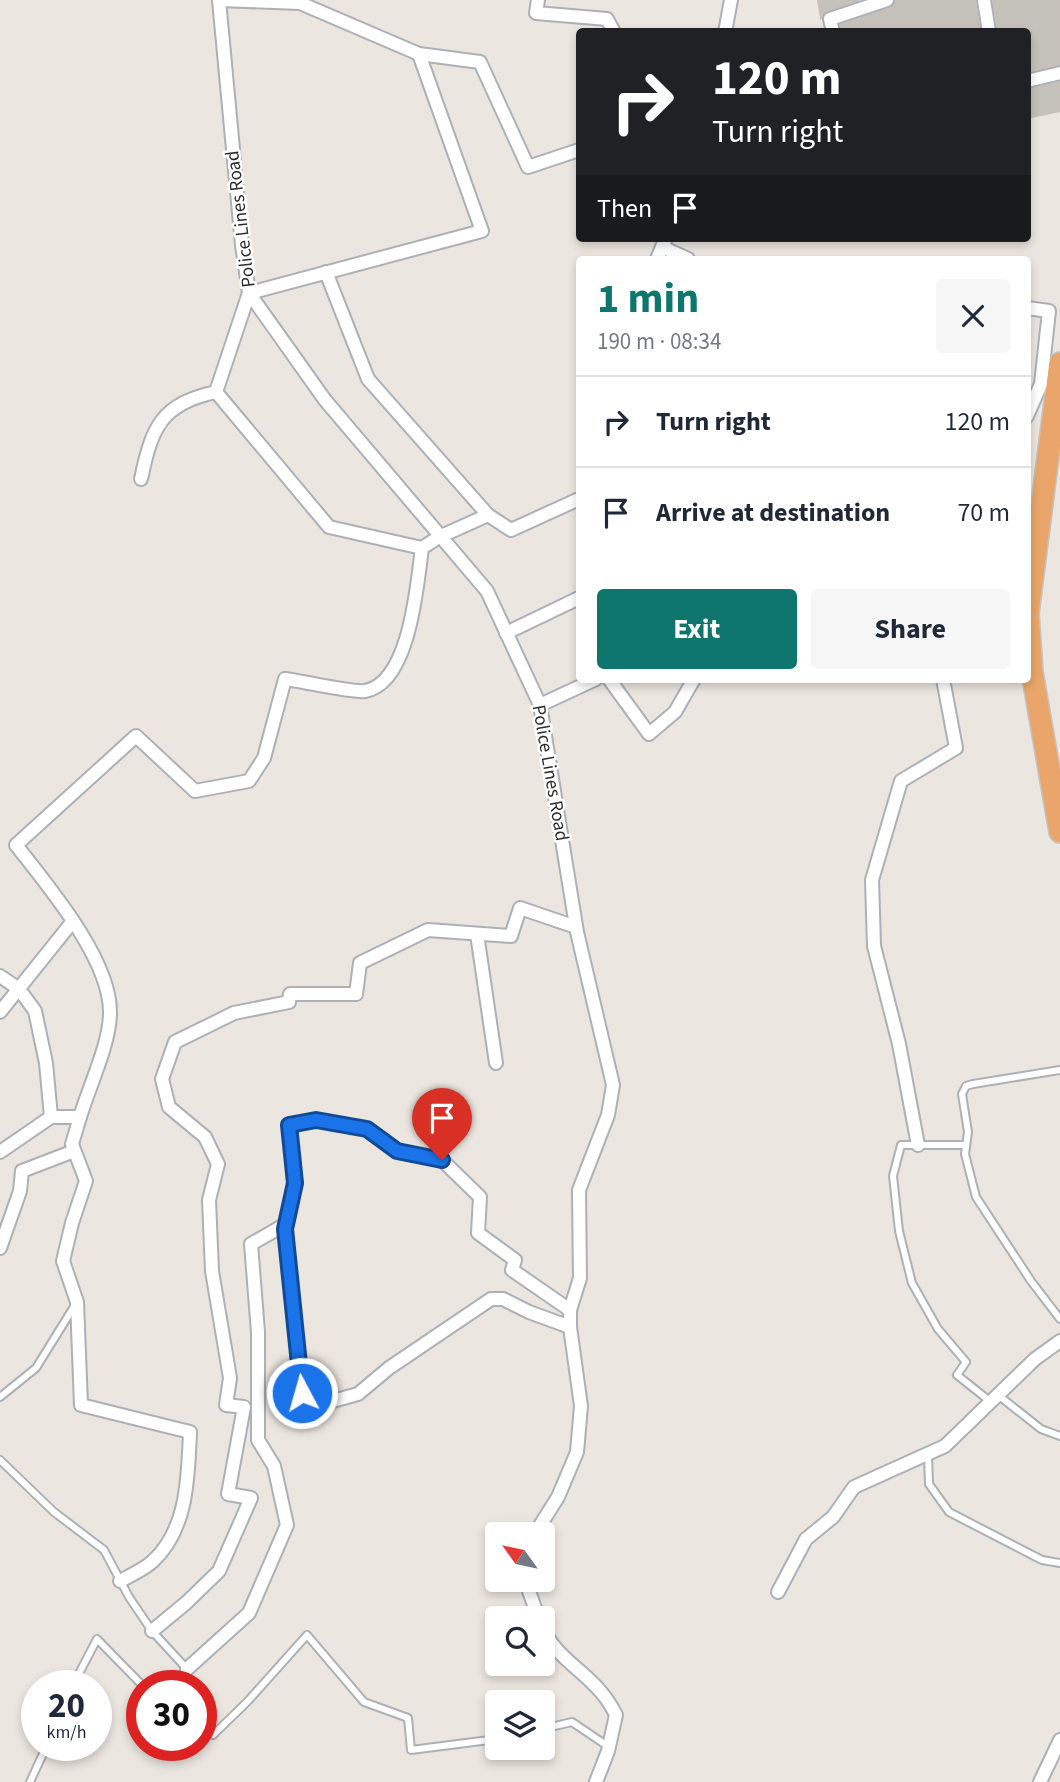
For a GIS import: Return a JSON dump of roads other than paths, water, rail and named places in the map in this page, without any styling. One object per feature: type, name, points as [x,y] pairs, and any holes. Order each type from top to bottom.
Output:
[{"type":"highway","points":[[1031,590],[1060,363]]},
{"type":"highway","points":[[1031,657],[1060,832]]},
{"type":"street","points":[[219,0],[300,4],[419,54],[480,62],[528,167],[576,151]]},
{"type":"street","name":"Police Lines Road","points":[[219,0],[249,293],[325,400],[486,591],[540,705],[576,927],[613,1085],[608,1115],[579,1191],[580,1278],[570,1310],[581,1406],[576,1452],[558,1497],[542,1522]]},
{"type":"street","points":[[538,0],[536,13],[607,19],[612,28]]},
{"type":"street","points":[[726,28],[731,0]]},
{"type":"street","points":[[832,28],[830,19],[887,0]]},
{"type":"street","points":[[984,0],[988,28]]},
{"type":"street","points":[[216,392],[249,293],[482,231],[419,54]]},
{"type":"street","points":[[1031,80],[1060,73]]},
{"type":"street","points":[[662,248],[681,256]]},
{"type":"street","points":[[326,272],[368,379],[488,515],[511,530],[576,500]]},
{"type":"street","points":[[1031,309],[1049,311],[1041,384],[1031,407]]},
{"type":"street","points":[[141,479],[149,444],[157,427],[172,410],[192,397],[216,392]]},
{"type":"street","points":[[216,392],[329,527],[422,548],[439,537],[488,515]]},
{"type":"street","points":[[120,1581],[152,1563],[168,1545],[181,1515],[188,1473],[190,1432],[81,1405],[77,1303],[63,1261],[86,1181],[72,1144],[108,1034],[110,1012],[105,980],[73,921],[16,845],[136,736],[195,791],[249,780],[264,758],[285,679],[364,691],[382,685],[403,647],[415,605],[422,548]]},
{"type":"street","points":[[506,633],[576,599]]},
{"type":"street","points":[[540,705],[587,683]]},
{"type":"street","points":[[612,683],[649,734],[674,712],[692,683]]},
{"type":"street","points":[[918,1145],[899,1044],[874,946],[872,880],[901,781],[956,748],[944,683]]},
{"type":"street","points":[[152,1631],[219,1571],[251,1498],[228,1494],[244,1407],[226,1405],[230,1378],[212,1271],[209,1200],[218,1164],[205,1137],[169,1107],[162,1079],[175,1042],[234,1013],[289,1002],[290,994],[356,995],[360,963],[428,930],[511,936],[520,908],[576,927]]},
{"type":"street","points":[[0,1012],[73,921]]},
{"type":"street","points":[[477,934],[496,1063]]},
{"type":"street","points":[[0,976],[19,989],[35,1012],[46,1063],[51,1117]]},
{"type":"street","points":[[0,1152],[51,1117],[80,1117]]},
{"type":"street","points":[[570,1310],[512,1270],[515,1260],[478,1233],[480,1196],[442,1160],[397,1151],[367,1129],[316,1120],[289,1125],[295,1183],[286,1224],[302,1393],[312,1401],[329,1402],[358,1394],[389,1368],[491,1299],[503,1299],[529,1312],[570,1326]]},
{"type":"street","points":[[0,1248],[20,1191],[22,1171],[74,1150]]},
{"type":"street","points":[[187,1669],[249,1613],[287,1525],[274,1466],[258,1440],[258,1332],[251,1244],[286,1224]]},
{"type":"street","points":[[778,1592],[806,1539],[833,1517],[854,1487],[945,1446],[1035,1359],[1060,1341]]},
{"type":"street","points":[[555,1647],[601,1691],[617,1715],[596,1782]]},
{"type":"street","points":[[1040,1782],[1060,1740]]},
{"type":"lane","points":[[1060,1070],[966,1086],[962,1094],[968,1132],[965,1154],[976,1197],[1031,1281],[1060,1319]]},
{"type":"lane","points":[[967,1145],[901,1145],[892,1177],[899,1231],[912,1283],[938,1329],[966,1362],[957,1376],[1041,1429],[1060,1436]]},
{"type":"lane","points":[[0,1397],[36,1367],[77,1303]]},
{"type":"lane","points":[[928,1453],[929,1484],[949,1512],[1042,1560],[1060,1563]]},
{"type":"lane","points":[[0,1460],[54,1512],[104,1550],[152,1631],[187,1669]]},
{"type":"lane","points":[[217,1731],[307,1635],[364,1702],[408,1718],[411,1750],[485,1741]]},
{"type":"lane","points":[[81,1670],[97,1639],[127,1670]]},
{"type":"lane","points":[[555,1726],[572,1722],[609,1747]]},
{"type":"lane","points":[[30,1782],[40,1761]]}]
